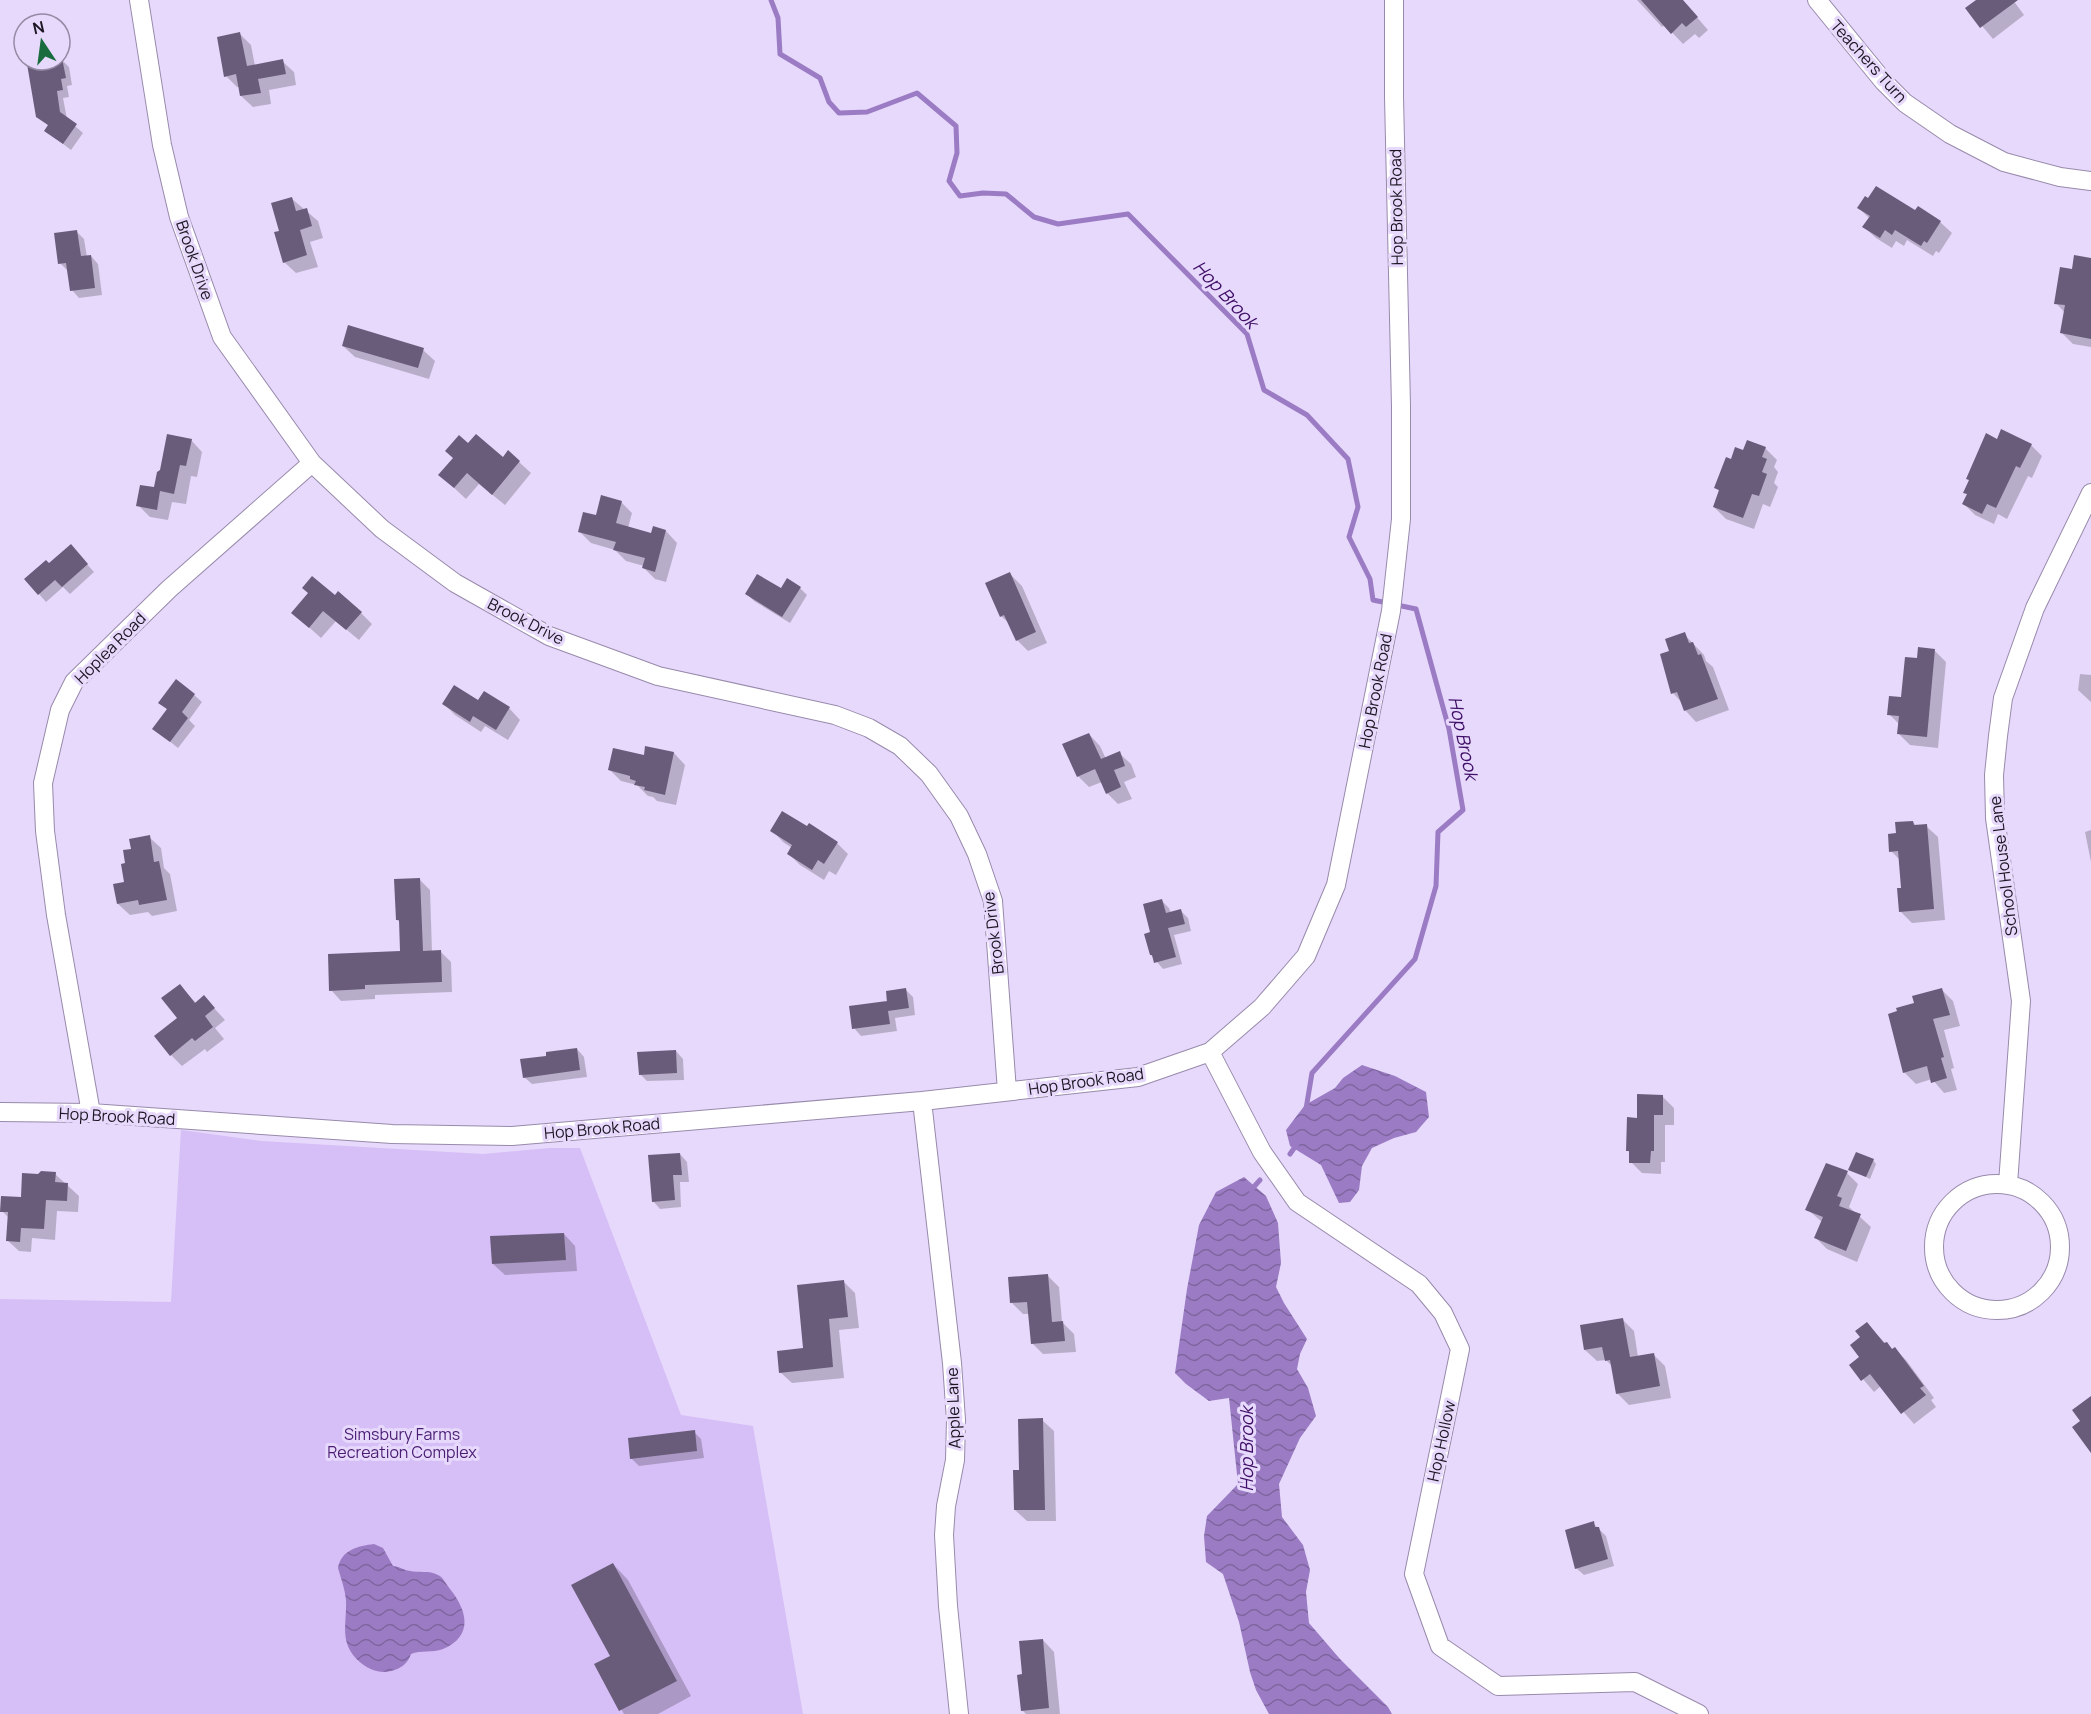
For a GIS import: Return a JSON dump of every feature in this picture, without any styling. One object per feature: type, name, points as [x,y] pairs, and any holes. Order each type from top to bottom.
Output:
[{"type":"street","name":"Brook Drive","points":[[138,0],[162,145],[179,217],[222,337],[312,463],[382,529],[456,583],[549,636],[658,676],[835,715],[869,728],[900,746],[929,774],[959,816],[977,854],[993,901],[1007,1091]]},
{"type":"street","name":"Hop Brook Road","points":[[0,1112],[92,1113],[392,1134],[512,1136],[922,1101],[1138,1077],[1210,1052],[1262,1007],[1306,956],[1336,885],[1392,603],[1401,519],[1394,0]]},
{"type":"street","name":"Teachers Turn","points":[[1817,0],[1884,82],[1905,103],[1950,134],[2004,162],[2060,177],[2091,181]]},
{"type":"street","name":"Hoplea Road","points":[[92,1113],[56,915],[45,831],[43,783],[60,710],[74,682],[161,597],[312,463]]},
{"type":"street","name":"School House Lane","points":[[2008,1184],[2021,1000],[1995,818],[1994,775],[1998,736],[2003,698],[2034,608],[2091,493]]},
{"type":"street","name":"Hop Hollow","points":[[1210,1052],[1262,1152],[1297,1202],[1419,1284],[1443,1313],[1456,1338],[1460,1349],[1414,1574],[1440,1646],[1498,1686],[1635,1682],[1699,1714]]},
{"type":"street","name":"Apple Lane","points":[[922,1101],[952,1362],[956,1420],[955,1460],[946,1506],[944,1535],[948,1606],[959,1714]]},
{"type":"street","points":[[1987,1184],[2008,1184],[2027,1191],[2043,1203],[2055,1219],[2061,1238],[2060,1258],[2054,1277],[2044,1291],[2031,1302],[2015,1309],[1995,1311],[1974,1307],[1956,1297],[1942,1281],[1935,1262],[1933,1241],[1939,1221],[1950,1204],[1967,1191],[1987,1184]]},
{"type":"green space","name":"Simsbury Farms Recreation Complex","points":[[181,1130],[261,1141],[483,1154],[550,1148],[580,1148],[681,1415],[753,1426],[803,1714],[0,1714],[0,1299],[171,1302]]},
{"type":"water","points":[[1362,1065],[1395,1076],[1426,1092],[1429,1117],[1416,1132],[1394,1138],[1372,1148],[1362,1166],[1359,1190],[1350,1202],[1339,1203],[1321,1165],[1290,1146],[1286,1130],[1305,1105],[1335,1088],[1343,1078]]},
{"type":"water","points":[[1244,1177],[1266,1196],[1278,1223],[1281,1263],[1276,1287],[1307,1339],[1300,1354],[1297,1369],[1308,1388],[1316,1416],[1300,1438],[1279,1484],[1282,1517],[1303,1545],[1310,1570],[1306,1592],[1309,1623],[1392,1714],[1269,1714],[1256,1690],[1250,1672],[1239,1622],[1223,1574],[1206,1562],[1204,1536],[1207,1516],[1238,1484],[1229,1398],[1209,1401],[1175,1373],[1199,1225],[1216,1192]]},
{"type":"water","points":[[374,1544],[383,1548],[393,1566],[441,1577],[456,1597],[464,1622],[460,1637],[453,1644],[439,1650],[411,1654],[404,1665],[387,1672],[375,1671],[364,1665],[349,1649],[345,1634],[344,1588],[338,1568],[346,1553]]},
{"type":"building","points":[[1641,0],[1683,0],[1698,17],[1686,27],[1682,23],[1671,34]]},
{"type":"building","points":[[1976,0],[2018,0],[1980,28],[1965,8]]},
{"type":"building","points":[[240,32],[247,66],[283,59],[286,74],[258,79],[261,93],[240,96],[236,74],[224,77],[217,37]]},
{"type":"building","points":[[28,72],[65,72],[66,78],[61,79],[63,90],[57,91],[60,112],[77,124],[63,144],[44,131],[48,125],[36,117]]},
{"type":"building","points":[[1876,186],[1915,210],[1918,206],[1941,221],[1927,243],[1924,241],[1921,246],[1895,230],[1892,235],[1885,230],[1880,238],[1862,227],[1870,216],[1857,208]]},
{"type":"building","points":[[292,197],[296,211],[307,208],[312,226],[300,230],[307,255],[283,263],[274,232],[279,231],[271,203]]},
{"type":"building","points":[[77,230],[81,256],[91,255],[95,288],[70,291],[66,263],[58,264],[54,233]]},
{"type":"building","points":[[2074,255],[2091,258],[2091,339],[2060,333],[2065,305],[2054,304],[2060,267],[2072,269]]},
{"type":"building","points":[[348,325],[424,348],[418,368],[342,346]]},
{"type":"building","points":[[2001,429],[2032,444],[2020,468],[2016,466],[1996,508],[1987,504],[1982,514],[1962,504],[1967,494],[1963,493],[1969,480],[1966,479],[1986,433],[1997,439]]},
{"type":"building","points":[[167,434],[192,439],[186,466],[180,465],[174,494],[160,491],[157,510],[136,506],[140,485],[154,487]]},
{"type":"building","points":[[476,434],[503,457],[508,450],[520,461],[492,495],[467,473],[454,488],[438,475],[453,458],[445,451],[459,435],[468,443]]},
{"type":"building","points":[[1747,440],[1766,447],[1762,457],[1767,459],[1762,472],[1767,474],[1759,496],[1752,494],[1743,518],[1713,507],[1719,490],[1714,488],[1726,457],[1731,459],[1735,447],[1743,450]]},
{"type":"building","points":[[601,495],[622,501],[616,523],[651,533],[653,526],[666,530],[655,572],[642,568],[645,558],[613,550],[616,542],[578,532],[583,512],[596,515]]},
{"type":"building","points":[[71,544],[88,564],[62,587],[55,580],[38,595],[24,579],[46,560],[49,563]]},
{"type":"building","points":[[1010,572],[1036,632],[1016,641],[1004,615],[1000,617],[985,583]]},
{"type":"building","points":[[757,574],[781,588],[787,578],[801,587],[782,617],[745,594]]},
{"type":"building","points":[[312,576],[335,595],[338,591],[362,612],[346,630],[323,611],[309,628],[291,613],[308,593],[302,588]]},
{"type":"building","points":[[1685,632],[1689,643],[1693,642],[1698,655],[1701,654],[1718,699],[1684,711],[1677,692],[1671,694],[1660,654],[1669,651],[1665,639]]},
{"type":"building","points":[[1918,647],[1935,649],[1927,737],[1897,734],[1899,716],[1887,715],[1889,696],[1901,697],[1905,657],[1917,658]]},
{"type":"building","points":[[176,679],[195,694],[182,712],[188,718],[170,742],[152,729],[167,709],[158,703]]},
{"type":"building","points":[[454,685],[478,700],[484,691],[510,707],[496,730],[473,716],[470,722],[442,704]]},
{"type":"building","points":[[1089,733],[1101,759],[1120,751],[1125,766],[1114,770],[1121,787],[1106,794],[1095,769],[1077,777],[1062,744]]},
{"type":"building","points":[[645,746],[674,752],[665,795],[644,790],[645,787],[634,785],[636,781],[630,779],[630,776],[608,770],[613,748],[644,755]]},
{"type":"building","points":[[782,811],[807,826],[809,823],[838,842],[824,864],[818,860],[812,870],[787,854],[792,845],[770,831]]},
{"type":"building","points":[[1913,821],[1914,825],[1927,824],[1934,909],[1899,912],[1897,888],[1901,888],[1898,851],[1889,852],[1888,834],[1896,833],[1895,822]]},
{"type":"building","points":[[150,835],[154,862],[159,861],[167,900],[139,905],[138,900],[117,904],[113,884],[124,882],[121,864],[125,863],[123,850],[131,849],[129,839]]},
{"type":"building","points":[[420,878],[423,951],[441,950],[442,982],[365,985],[365,989],[329,991],[328,954],[400,951],[394,879]]},
{"type":"building","points":[[1162,899],[1166,913],[1181,909],[1185,924],[1168,928],[1176,957],[1154,963],[1144,934],[1150,932],[1143,904]]},
{"type":"building","points":[[180,984],[195,1003],[204,995],[215,1008],[205,1016],[213,1027],[195,1041],[192,1038],[170,1056],[154,1036],[177,1018],[161,998]]},
{"type":"building","points":[[906,988],[909,1008],[888,1011],[890,1024],[852,1029],[849,1006],[887,1001],[886,991]]},
{"type":"building","points":[[1942,988],[1950,1015],[1933,1019],[1944,1057],[1941,1058],[1947,1078],[1931,1083],[1927,1066],[1903,1073],[1888,1014],[1897,1011],[1896,1008],[1914,1003],[1912,996]]},
{"type":"building","points":[[577,1048],[580,1070],[523,1078],[520,1059],[546,1056],[546,1052]]},
{"type":"building","points":[[676,1050],[677,1073],[639,1075],[637,1052]]},
{"type":"building","points":[[1637,1094],[1663,1095],[1663,1115],[1654,1115],[1654,1151],[1651,1151],[1650,1163],[1629,1163],[1629,1151],[1626,1151],[1627,1117],[1637,1118]]},
{"type":"building","points":[[1856,1152],[1874,1159],[1866,1177],[1848,1170]]},
{"type":"building","points":[[680,1153],[682,1175],[673,1175],[675,1200],[652,1202],[648,1155]]},
{"type":"building","points":[[1826,1163],[1848,1171],[1837,1196],[1842,1198],[1839,1206],[1861,1214],[1846,1251],[1814,1238],[1823,1217],[1805,1210]]},
{"type":"building","points":[[41,1171],[56,1172],[55,1182],[68,1183],[67,1201],[46,1200],[44,1229],[21,1228],[20,1242],[6,1241],[8,1212],[0,1212],[1,1196],[21,1197],[22,1173],[38,1174]]},
{"type":"building","points":[[564,1233],[566,1260],[492,1264],[490,1236]]},
{"type":"building","points":[[1048,1274],[1052,1322],[1063,1321],[1065,1341],[1031,1344],[1027,1302],[1010,1303],[1008,1277]]},
{"type":"building","points":[[844,1280],[848,1317],[829,1319],[833,1367],[779,1373],[777,1351],[803,1348],[797,1285]]},
{"type":"building","points":[[1623,1318],[1630,1357],[1654,1353],[1660,1386],[1616,1394],[1610,1360],[1605,1361],[1602,1347],[1584,1350],[1580,1325]]},
{"type":"building","points":[[1867,1322],[1884,1343],[1887,1342],[1892,1349],[1895,1347],[1924,1386],[1920,1388],[1926,1395],[1901,1414],[1870,1374],[1861,1381],[1849,1365],[1859,1357],[1850,1345],[1860,1337],[1855,1331]]},
{"type":"building","points":[[2091,1396],[2091,1453],[2072,1427],[2080,1421],[2072,1410]]},
{"type":"building","points":[[1043,1418],[1045,1510],[1014,1510],[1013,1470],[1019,1470],[1018,1419]]},
{"type":"building","points":[[695,1430],[697,1451],[630,1459],[628,1438]]},
{"type":"building","points":[[1594,1521],[1595,1527],[1599,1527],[1608,1559],[1575,1569],[1565,1530]]},
{"type":"building","points":[[613,1563],[677,1681],[619,1711],[594,1664],[610,1656],[571,1585]]},
{"type":"building","points":[[1043,1639],[1049,1708],[1021,1711],[1017,1675],[1022,1674],[1019,1641]]},
{"type":"waterway","name":"Hop Brook","points":[[771,0],[778,18],[780,54],[820,78],[829,102],[839,113],[867,112],[917,93],[956,126],[957,153],[949,181],[960,196],[983,193],[1006,194],[1034,217],[1058,224],[1128,214],[1247,334],[1264,390],[1307,415],[1348,459],[1358,507],[1349,537],[1370,579],[1373,600],[1416,609],[1449,729],[1463,810],[1438,832],[1436,886],[1415,959],[1312,1073],[1306,1109]]},
{"type":"waterway","name":"Hop Brook","points":[[1290,1154],[1297,1144]]},
{"type":"waterway","name":"Hop Brook","points":[[1251,1190],[1260,1180]]}]
